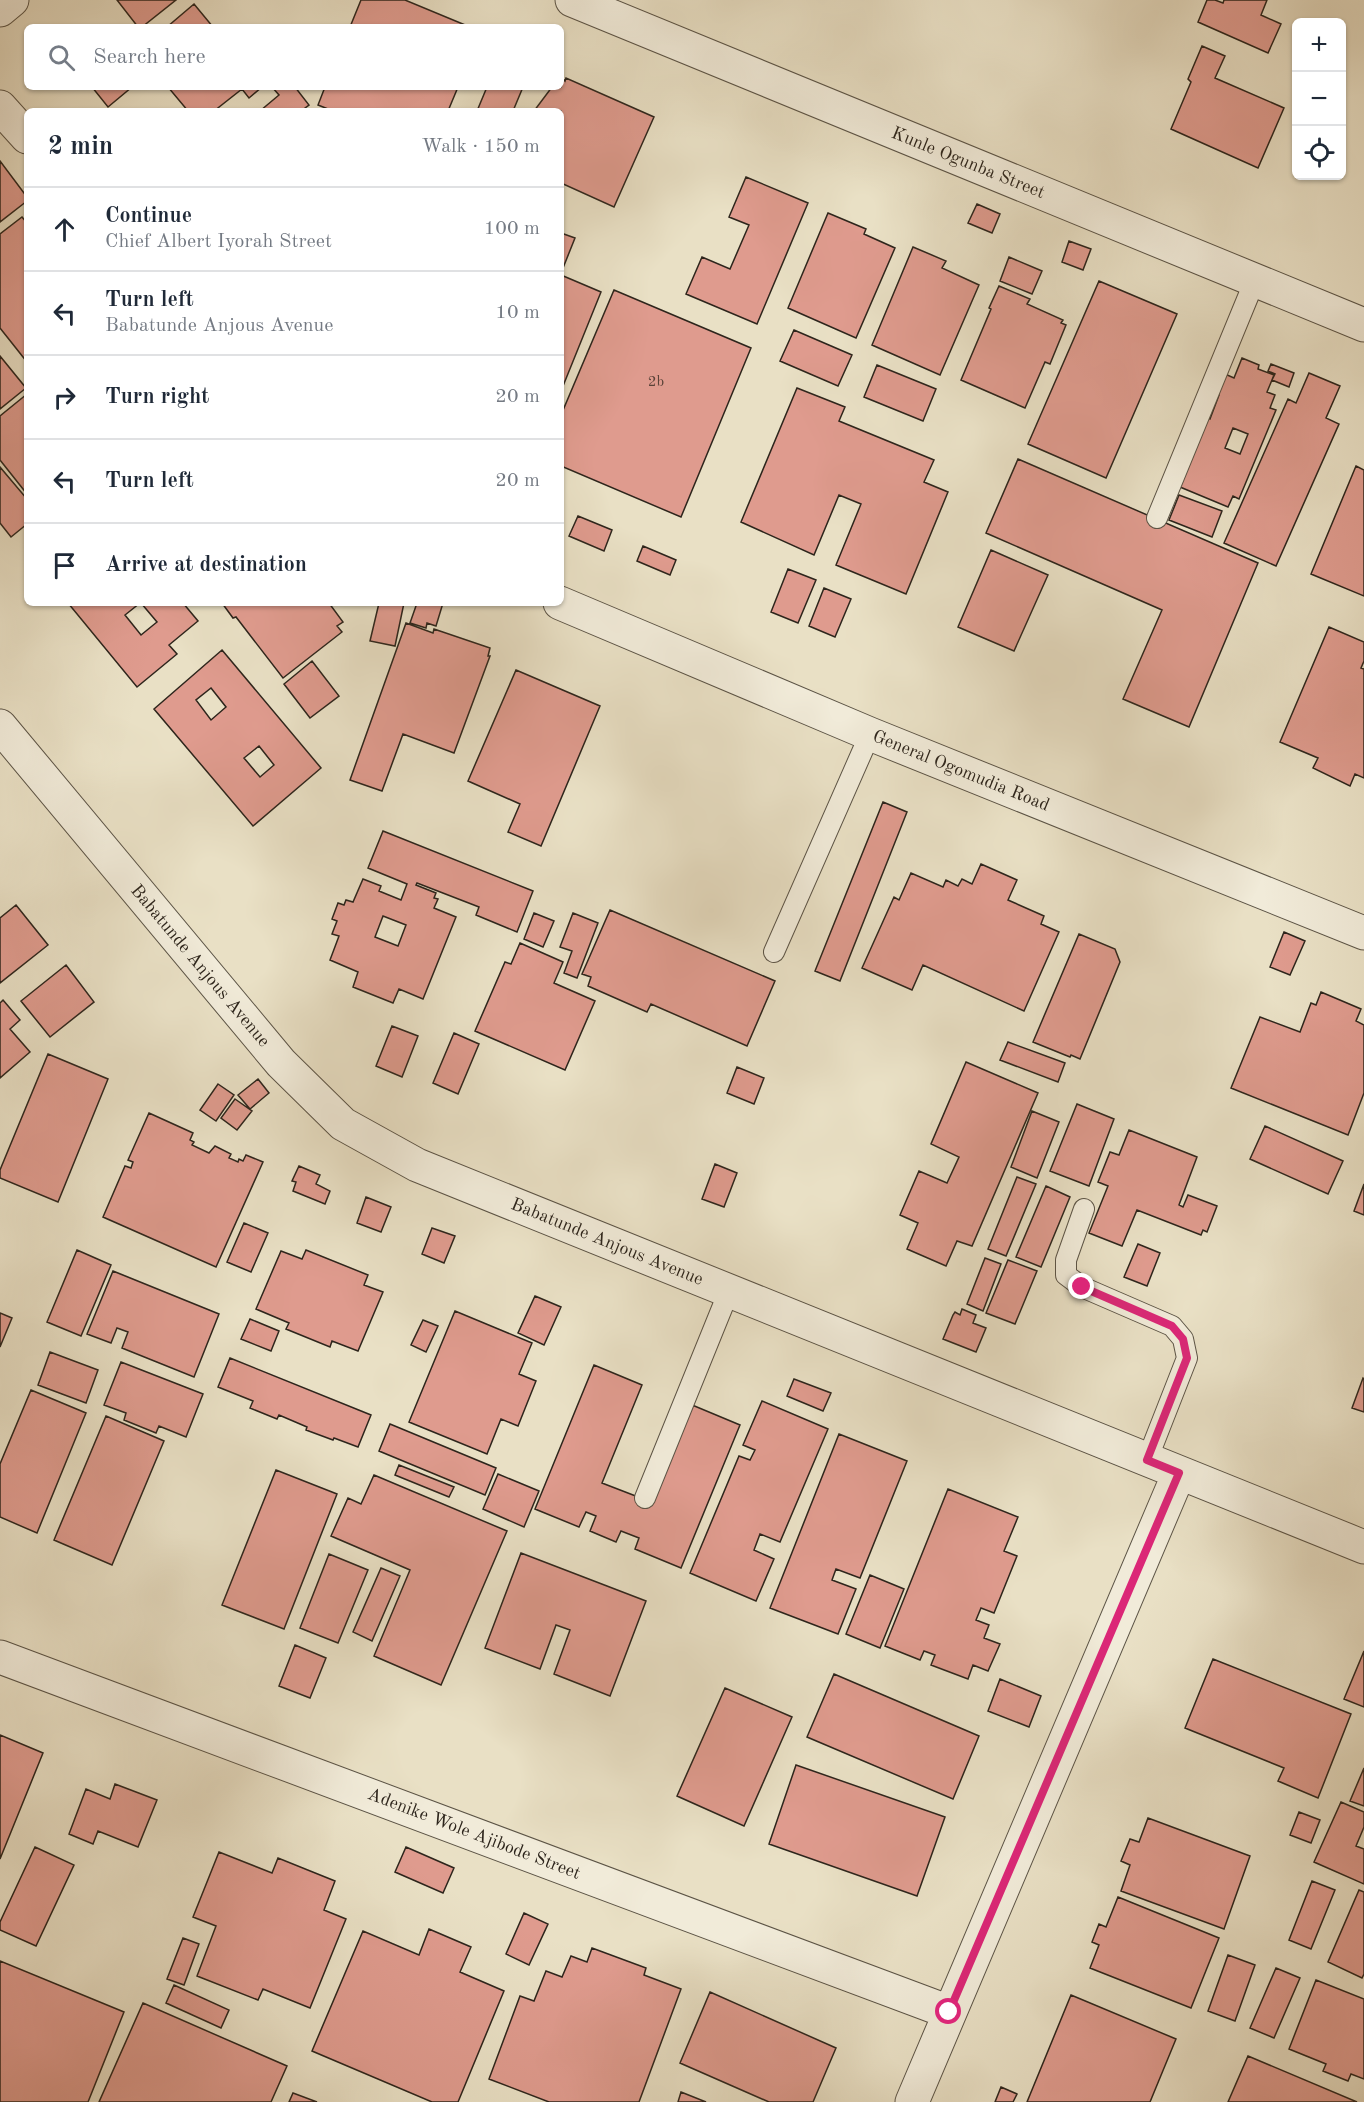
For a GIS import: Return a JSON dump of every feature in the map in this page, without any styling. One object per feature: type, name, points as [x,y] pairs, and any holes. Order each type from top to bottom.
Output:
[{"type":"street","points":[[0,10],[12,0]]},
{"type":"street","name":"Kunle Ogunba Street","points":[[572,0],[1364,325]]},
{"type":"street","points":[[0,106],[24,134]]},
{"type":"street","name":"General Ogomudia Road","points":[[564,605],[870,734],[1364,933]]},
{"type":"street","name":"Babatunde Anjous Avenue","points":[[0,726],[281,1064],[343,1124],[417,1165],[1364,1547]]},
{"type":"street","points":[[912,2102],[1179,1473]]},
{"type":"street","name":"Adenike Wole Ajibode Street","points":[[0,1657],[949,2012]]},
{"type":"lane","points":[[1157,518],[1255,280]]},
{"type":"lane","points":[[774,952],[870,734]]},
{"type":"lane","points":[[1084,1209],[1065,1260],[1066,1275],[1082,1287],[1172,1326],[1183,1339],[1187,1358],[1147,1460]]},
{"type":"lane","points":[[645,1498],[729,1291]]},
{"type":"building","points":[[117,0],[176,0],[146,24],[136,24]]},
{"type":"building","points":[[361,0],[405,0],[463,24],[351,24]]},
{"type":"building","points":[[1207,0],[1223,3],[1224,0],[1267,0],[1261,15],[1281,24],[1268,53],[1198,22]]},
{"type":"building","points":[[194,4],[211,24],[171,24]]},
{"type":"building","points":[[1202,46],[1225,56],[1215,78],[1284,108],[1258,168],[1171,129],[1191,82],[1188,79]]},
{"type":"building","points":[[566,78],[654,117],[614,207],[564,184],[564,108],[536,108],[550,90],[564,90]]},
{"type":"building","points":[[94,90],[128,90],[108,107]]},
{"type":"building","points":[[170,90],[241,90],[218,108],[186,108]]},
{"type":"building","points":[[243,90],[258,90],[249,98]]},
{"type":"building","points":[[275,90],[297,90],[309,105],[305,108],[264,108],[279,95]]},
{"type":"building","points":[[324,90],[457,90],[449,108],[326,108],[318,105]]},
{"type":"building","points":[[486,90],[522,90],[514,108],[478,108]]},
{"type":"building","points":[[0,161],[24,193],[24,203],[0,222]]},
{"type":"building","points":[[746,177],[808,203],[757,324],[686,294],[702,257],[730,269],[749,225],[729,217]]},
{"type":"building","points":[[977,204],[1000,214],[992,233],[968,223]]},
{"type":"building","points":[[828,213],[866,229],[864,234],[895,248],[856,338],[788,308]]},
{"type":"building","points":[[22,217],[24,219],[24,358],[0,328],[0,234]]},
{"type":"building","points":[[564,234],[575,238],[564,266]]},
{"type":"building","points":[[1069,241],[1091,249],[1083,270],[1062,262]]},
{"type":"building","points":[[913,247],[946,261],[942,268],[979,285],[940,375],[872,345]]},
{"type":"building","points":[[1009,257],[1042,271],[1032,294],[1000,281]]},
{"type":"building","points":[[564,276],[601,292],[564,384]]},
{"type":"building","points":[[1099,281],[1177,314],[1106,478],[1028,444]]},
{"type":"building","points":[[999,286],[1030,299],[1027,304],[1063,320],[1061,323],[1066,325],[1050,364],[1045,362],[1025,408],[961,380]]},
{"type":"building","points":[[614,290],[751,348],[681,517],[564,467],[564,408]]},
{"type":"building","points":[[794,330],[852,355],[838,386],[780,361]]},
{"type":"building","points":[[0,356],[24,386],[24,390],[0,409]]},
{"type":"building","points":[[1242,358],[1259,365],[1258,369],[1274,375],[1267,392],[1275,395],[1270,408],[1276,410],[1239,499],[1233,496],[1228,507],[1180,487],[1204,416],[1210,419],[1219,395],[1216,394],[1225,374],[1234,378]],"holes":[[[1233,428],[1248,434],[1240,454],[1225,448]]]},
{"type":"building","points":[[1271,364],[1294,373],[1289,387],[1272,380],[1275,374],[1268,371]]},
{"type":"building","points":[[877,365],[936,389],[923,421],[864,397]]},
{"type":"building","points":[[1309,373],[1340,386],[1326,418],[1339,424],[1276,566],[1224,543],[1288,399],[1296,403]]},
{"type":"building","points":[[797,388],[845,407],[839,421],[934,460],[924,482],[948,492],[906,594],[836,565],[861,504],[839,495],[814,555],[741,522]]},
{"type":"building","points":[[24,396],[24,490],[0,460],[0,416]]},
{"type":"building","points":[[1018,459],[1258,563],[1189,727],[1123,699],[1162,610],[986,533]]},
{"type":"building","points":[[1356,466],[1364,470],[1364,596],[1311,574]]},
{"type":"building","points":[[0,467],[24,495],[24,526],[11,537],[0,523]]},
{"type":"building","points":[[1179,495],[1222,511],[1212,537],[1169,520]]},
{"type":"building","points":[[578,516],[612,530],[604,551],[569,536]]},
{"type":"building","points":[[643,546],[676,560],[670,575],[637,561]]},
{"type":"building","points":[[991,550],[1048,575],[1014,651],[958,627]]},
{"type":"building","points":[[788,569],[816,580],[798,623],[771,612]]},
{"type":"building","points":[[824,588],[851,599],[835,637],[809,626]]},
{"type":"building","points":[[70,606],[136,606],[125,615],[141,635],[157,622],[144,606],[186,606],[198,621],[169,645],[177,654],[137,687]]},
{"type":"building","points":[[224,606],[331,606],[343,622],[337,626],[342,632],[283,678],[236,617],[233,618]]},
{"type":"building","points":[[378,606],[403,606],[395,646],[370,641]]},
{"type":"building","points":[[416,606],[442,606],[436,626],[427,623],[426,628],[410,623]]},
{"type":"building","points":[[406,623],[433,633],[434,629],[490,648],[488,656],[490,656],[454,753],[403,734],[382,791],[350,780]]},
{"type":"building","points":[[1329,627],[1364,642],[1364,661],[1361,668],[1364,669],[1364,778],[1355,774],[1350,786],[1313,768],[1318,758],[1280,742]]},
{"type":"building","points":[[222,650],[321,768],[253,826],[154,709]],"holes":[[[211,688],[226,707],[211,720],[196,700]],[[259,746],[274,765],[260,777],[244,758]]]},
{"type":"building","points":[[312,661],[339,696],[310,718],[284,684]]},
{"type":"building","points":[[516,670],[600,706],[541,846],[508,832],[520,804],[468,781]]},
{"type":"building","points":[[883,802],[907,812],[840,981],[815,971]]},
{"type":"building","points":[[383,831],[533,891],[517,932],[476,915],[479,907],[417,883],[416,885],[436,893],[434,898],[438,899],[434,908],[456,917],[423,999],[399,989],[393,1003],[353,987],[358,972],[330,960],[339,936],[332,934],[337,921],[332,919],[338,903],[344,905],[346,900],[353,902],[363,879],[381,886],[379,891],[401,900],[407,884],[368,868]],"holes":[[[383,916],[406,925],[398,946],[375,937]]]},
{"type":"building","points":[[981,864],[1017,880],[1008,900],[1044,916],[1041,924],[1059,932],[1024,1011],[923,965],[912,990],[862,968],[894,897],[899,900],[911,873],[943,887],[946,880],[958,886],[962,879],[972,884]]},
{"type":"building","points":[[16,905],[48,945],[0,983],[0,918]]},
{"type":"building","points":[[610,910],[775,981],[747,1046],[651,1004],[647,1012],[588,986],[591,977],[582,974]]},
{"type":"building","points":[[534,913],[554,921],[543,947],[524,939]]},
{"type":"building","points":[[573,913],[598,923],[577,978],[564,973],[572,951],[560,947]]},
{"type":"building","points":[[1284,932],[1305,941],[1290,975],[1270,967]]},
{"type":"building","points":[[1079,934],[1115,949],[1120,962],[1080,1059],[1033,1042]]},
{"type":"building","points":[[520,943],[563,962],[554,983],[595,1001],[565,1070],[475,1031],[505,962],[511,964]]},
{"type":"building","points":[[66,965],[94,1002],[50,1037],[21,1001]]},
{"type":"building","points":[[1321,992],[1361,1009],[1356,1021],[1364,1025],[1364,1093],[1348,1135],[1231,1088],[1260,1017],[1300,1032],[1311,1003],[1316,1005]]},
{"type":"building","points":[[3,1000],[20,1020],[10,1029],[30,1052],[0,1078],[0,1003]]},
{"type":"building","points":[[392,1026],[418,1036],[402,1077],[376,1066]]},
{"type":"building","points":[[454,1033],[479,1044],[458,1094],[433,1083]]},
{"type":"building","points":[[1008,1042],[1065,1063],[1058,1082],[1000,1060]]},
{"type":"building","points":[[48,1054],[108,1079],[58,1202],[0,1178],[0,1170]]},
{"type":"building","points":[[966,1062],[1038,1093],[972,1246],[957,1241],[946,1266],[907,1249],[918,1223],[900,1215],[919,1171],[947,1183],[959,1157],[931,1144]]},
{"type":"building","points":[[737,1067],[764,1078],[754,1104],[727,1093]]},
{"type":"building","points":[[258,1079],[269,1093],[250,1109],[238,1095]]},
{"type":"building","points":[[218,1084],[234,1095],[216,1121],[200,1110]]},
{"type":"building","points":[[235,1099],[252,1111],[237,1130],[221,1118]]},
{"type":"building","points":[[1077,1104],[1114,1119],[1089,1186],[1050,1171]]},
{"type":"building","points":[[1032,1111],[1059,1122],[1037,1178],[1011,1167]]},
{"type":"building","points":[[149,1113],[193,1133],[190,1140],[194,1142],[192,1145],[209,1153],[215,1146],[231,1154],[229,1158],[238,1162],[239,1159],[243,1161],[246,1155],[263,1162],[216,1267],[103,1217],[125,1166],[131,1168],[133,1162],[128,1160]]},
{"type":"building","points":[[1265,1126],[1343,1161],[1328,1194],[1250,1159]]},
{"type":"building","points":[[1129,1130],[1197,1157],[1179,1205],[1183,1207],[1188,1195],[1217,1206],[1207,1232],[1203,1230],[1201,1235],[1137,1210],[1122,1246],[1089,1233],[1108,1186],[1098,1182],[1110,1152],[1119,1155]]},
{"type":"building","points":[[715,1164],[737,1173],[724,1207],[702,1199]]},
{"type":"building","points":[[299,1166],[320,1175],[316,1184],[330,1191],[325,1204],[293,1191],[296,1182],[292,1181]]},
{"type":"building","points":[[1017,1177],[1036,1184],[1006,1256],[988,1249]]},
{"type":"building","points":[[1364,1184],[1364,1215],[1354,1211]]},
{"type":"building","points":[[1046,1186],[1070,1197],[1041,1267],[1016,1257]]},
{"type":"building","points":[[366,1197],[391,1207],[381,1232],[357,1223]]},
{"type":"building","points":[[244,1223],[268,1233],[251,1272],[227,1262]]},
{"type":"building","points":[[432,1228],[455,1236],[444,1263],[422,1254]]},
{"type":"building","points":[[1138,1244],[1160,1253],[1147,1286],[1124,1277]]},
{"type":"building","points":[[77,1250],[111,1265],[81,1336],[47,1322]]},
{"type":"building","points":[[306,1250],[368,1275],[364,1285],[383,1292],[358,1351],[332,1341],[330,1347],[286,1329],[289,1323],[256,1309],[281,1251],[302,1259]]},
{"type":"building","points":[[985,1258],[1001,1264],[983,1311],[967,1304]]},
{"type":"building","points":[[1008,1260],[1037,1271],[1015,1324],[986,1313]]},
{"type":"building","points":[[113,1271],[219,1314],[194,1377],[122,1348],[128,1332],[117,1328],[111,1343],[87,1334]]},
{"type":"building","points":[[535,1296],[561,1307],[544,1345],[518,1333]]},
{"type":"building","points":[[962,1309],[976,1315],[973,1323],[986,1328],[976,1352],[943,1339],[953,1315],[955,1312],[960,1315]]},
{"type":"building","points":[[455,1311],[532,1343],[519,1374],[536,1381],[518,1426],[501,1419],[487,1454],[409,1422]]},
{"type":"building","points":[[0,1313],[12,1318],[0,1347]]},
{"type":"building","points":[[250,1319],[279,1331],[271,1351],[241,1339]]},
{"type":"building","points":[[423,1320],[438,1326],[426,1352],[411,1345]]},
{"type":"building","points":[[50,1352],[98,1370],[86,1403],[38,1385]]},
{"type":"building","points":[[230,1358],[371,1415],[358,1447],[306,1430],[307,1427],[279,1415],[277,1419],[250,1408],[253,1401],[218,1387]]},
{"type":"building","points":[[121,1362],[203,1394],[186,1437],[159,1426],[156,1433],[124,1420],[126,1413],[104,1405]]},
{"type":"building","points":[[594,1365],[642,1385],[602,1483],[646,1500],[685,1402],[740,1425],[681,1568],[635,1549],[639,1538],[621,1531],[616,1542],[590,1531],[596,1516],[586,1512],[579,1527],[535,1509]]},
{"type":"building","points":[[794,1379],[831,1393],[823,1411],[787,1396]]},
{"type":"building","points":[[1364,1379],[1364,1412],[1352,1408]]},
{"type":"building","points":[[31,1390],[86,1413],[37,1533],[0,1517],[0,1464]]},
{"type":"building","points":[[762,1401],[828,1429],[780,1542],[760,1534],[754,1550],[774,1559],[756,1601],[690,1573],[739,1456],[750,1460],[755,1450],[743,1445]]},
{"type":"building","points":[[106,1416],[164,1441],[112,1565],[54,1540]]},
{"type":"building","points":[[390,1424],[496,1468],[485,1495],[379,1451]]},
{"type":"building","points":[[839,1434],[907,1461],[860,1578],[836,1569],[832,1580],[856,1589],[838,1634],[770,1608]]},
{"type":"building","points":[[399,1465],[454,1487],[449,1497],[395,1475]]},
{"type":"building","points":[[276,1470],[337,1494],[284,1629],[222,1605]]},
{"type":"building","points":[[498,1474],[539,1491],[524,1527],[483,1509]]},
{"type":"building","points":[[374,1475],[507,1531],[441,1685],[374,1656],[410,1570],[331,1536],[348,1498],[361,1504]]},
{"type":"building","points":[[948,1489],[1018,1517],[1004,1551],[1017,1556],[994,1613],[981,1608],[976,1620],[989,1625],[984,1638],[1000,1644],[988,1671],[973,1665],[968,1679],[931,1665],[935,1655],[924,1651],[920,1660],[885,1646]]},
{"type":"building","points":[[521,1553],[646,1601],[610,1696],[554,1674],[570,1630],[556,1625],[540,1669],[485,1648]]},
{"type":"building","points":[[329,1554],[368,1570],[338,1643],[300,1628]]},
{"type":"building","points":[[381,1568],[400,1576],[372,1641],[353,1632]]},
{"type":"building","points":[[870,1575],[904,1589],[880,1648],[846,1634]]},
{"type":"building","points":[[295,1645],[326,1658],[310,1698],[279,1686]]},
{"type":"building","points":[[1364,1651],[1364,1707],[1344,1699]]},
{"type":"building","points":[[1213,1659],[1351,1714],[1318,1798],[1278,1781],[1284,1768],[1185,1728]]},
{"type":"building","points":[[834,1674],[979,1736],[953,1799],[807,1737]]},
{"type":"building","points":[[1000,1679],[1041,1696],[1029,1727],[988,1711]]},
{"type":"building","points":[[725,1688],[792,1717],[744,1826],[677,1796]]},
{"type":"building","points":[[0,1735],[43,1753],[0,1859]]},
{"type":"building","points":[[796,1765],[945,1817],[917,1896],[769,1844]]},
{"type":"building","points":[[1364,1768],[1364,1806],[1350,1801]]},
{"type":"building","points":[[115,1784],[157,1800],[138,1847],[98,1831],[93,1844],[69,1834],[86,1789],[110,1799]]},
{"type":"building","points":[[1341,1802],[1364,1812],[1364,1827],[1356,1846],[1364,1849],[1364,1884],[1314,1862]]},
{"type":"building","points":[[1299,1812],[1320,1820],[1311,1843],[1290,1835]]},
{"type":"building","points":[[1148,1818],[1250,1856],[1224,1929],[1121,1891],[1130,1865],[1121,1861],[1130,1839],[1139,1842]]},
{"type":"building","points":[[35,1847],[74,1865],[36,1946],[0,1930],[0,1922]]},
{"type":"building","points":[[406,1847],[454,1868],[443,1893],[395,1872]]},
{"type":"building","points":[[219,1852],[272,1873],[278,1858],[335,1881],[324,1910],[346,1919],[310,2008],[263,1989],[258,2000],[197,1976],[216,1926],[193,1917]]},
{"type":"building","points":[[1312,1881],[1335,1890],[1311,1949],[1289,1940]]},
{"type":"building","points":[[1359,1890],[1364,1892],[1364,1974],[1362,1978],[1328,1962]]},
{"type":"building","points":[[1118,1897],[1219,1938],[1191,2008],[1090,1968],[1099,1945],[1092,1942],[1099,1924],[1106,1927]]},
{"type":"building","points":[[524,1913],[548,1924],[529,1965],[506,1954]]},
{"type":"building","points":[[429,1929],[471,1947],[460,1972],[504,1991],[458,2102],[432,2102],[312,2051],[363,1931],[419,1955]]},
{"type":"building","points":[[183,1938],[199,1944],[184,1985],[167,1979]]},
{"type":"building","points":[[592,1948],[646,1968],[644,1975],[681,1989],[639,2102],[549,2102],[489,2079],[520,1996],[534,2001],[546,1971],[562,1977],[571,1956],[587,1962]]},
{"type":"building","points":[[1228,1955],[1255,1965],[1235,2021],[1208,2011]]},
{"type":"building","points":[[0,1961],[124,2012],[88,2102],[0,2102]]},
{"type":"building","points":[[1276,1968],[1300,1978],[1274,2038],[1250,2028]]},
{"type":"building","points":[[1316,1980],[1364,1999],[1364,2079],[1351,2074],[1348,2081],[1323,2071],[1326,2064],[1289,2049]]},
{"type":"building","points":[[174,1985],[229,2010],[221,2028],[166,2003]]},
{"type":"building","points":[[710,1992],[836,2048],[813,2102],[769,2102],[680,2063]]},
{"type":"building","points":[[1071,1995],[1176,2039],[1150,2102],[1027,2102]]},
{"type":"building","points":[[143,2003],[287,2066],[271,2102],[99,2102]]},
{"type":"building","points":[[1248,2056],[1357,2102],[1228,2102]]},
{"type":"building","points":[[1001,2087],[1017,2094],[1013,2102],[995,2102]]},
{"type":"building","points":[[681,2092],[706,2102],[678,2102]]},
{"type":"building","points":[[293,2093],[317,2102],[289,2102]]},
{"type":"route","points":[[949,2012],[1179,1473],[1147,1460],[1187,1358],[1183,1339],[1172,1326],[1082,1287]]}]
